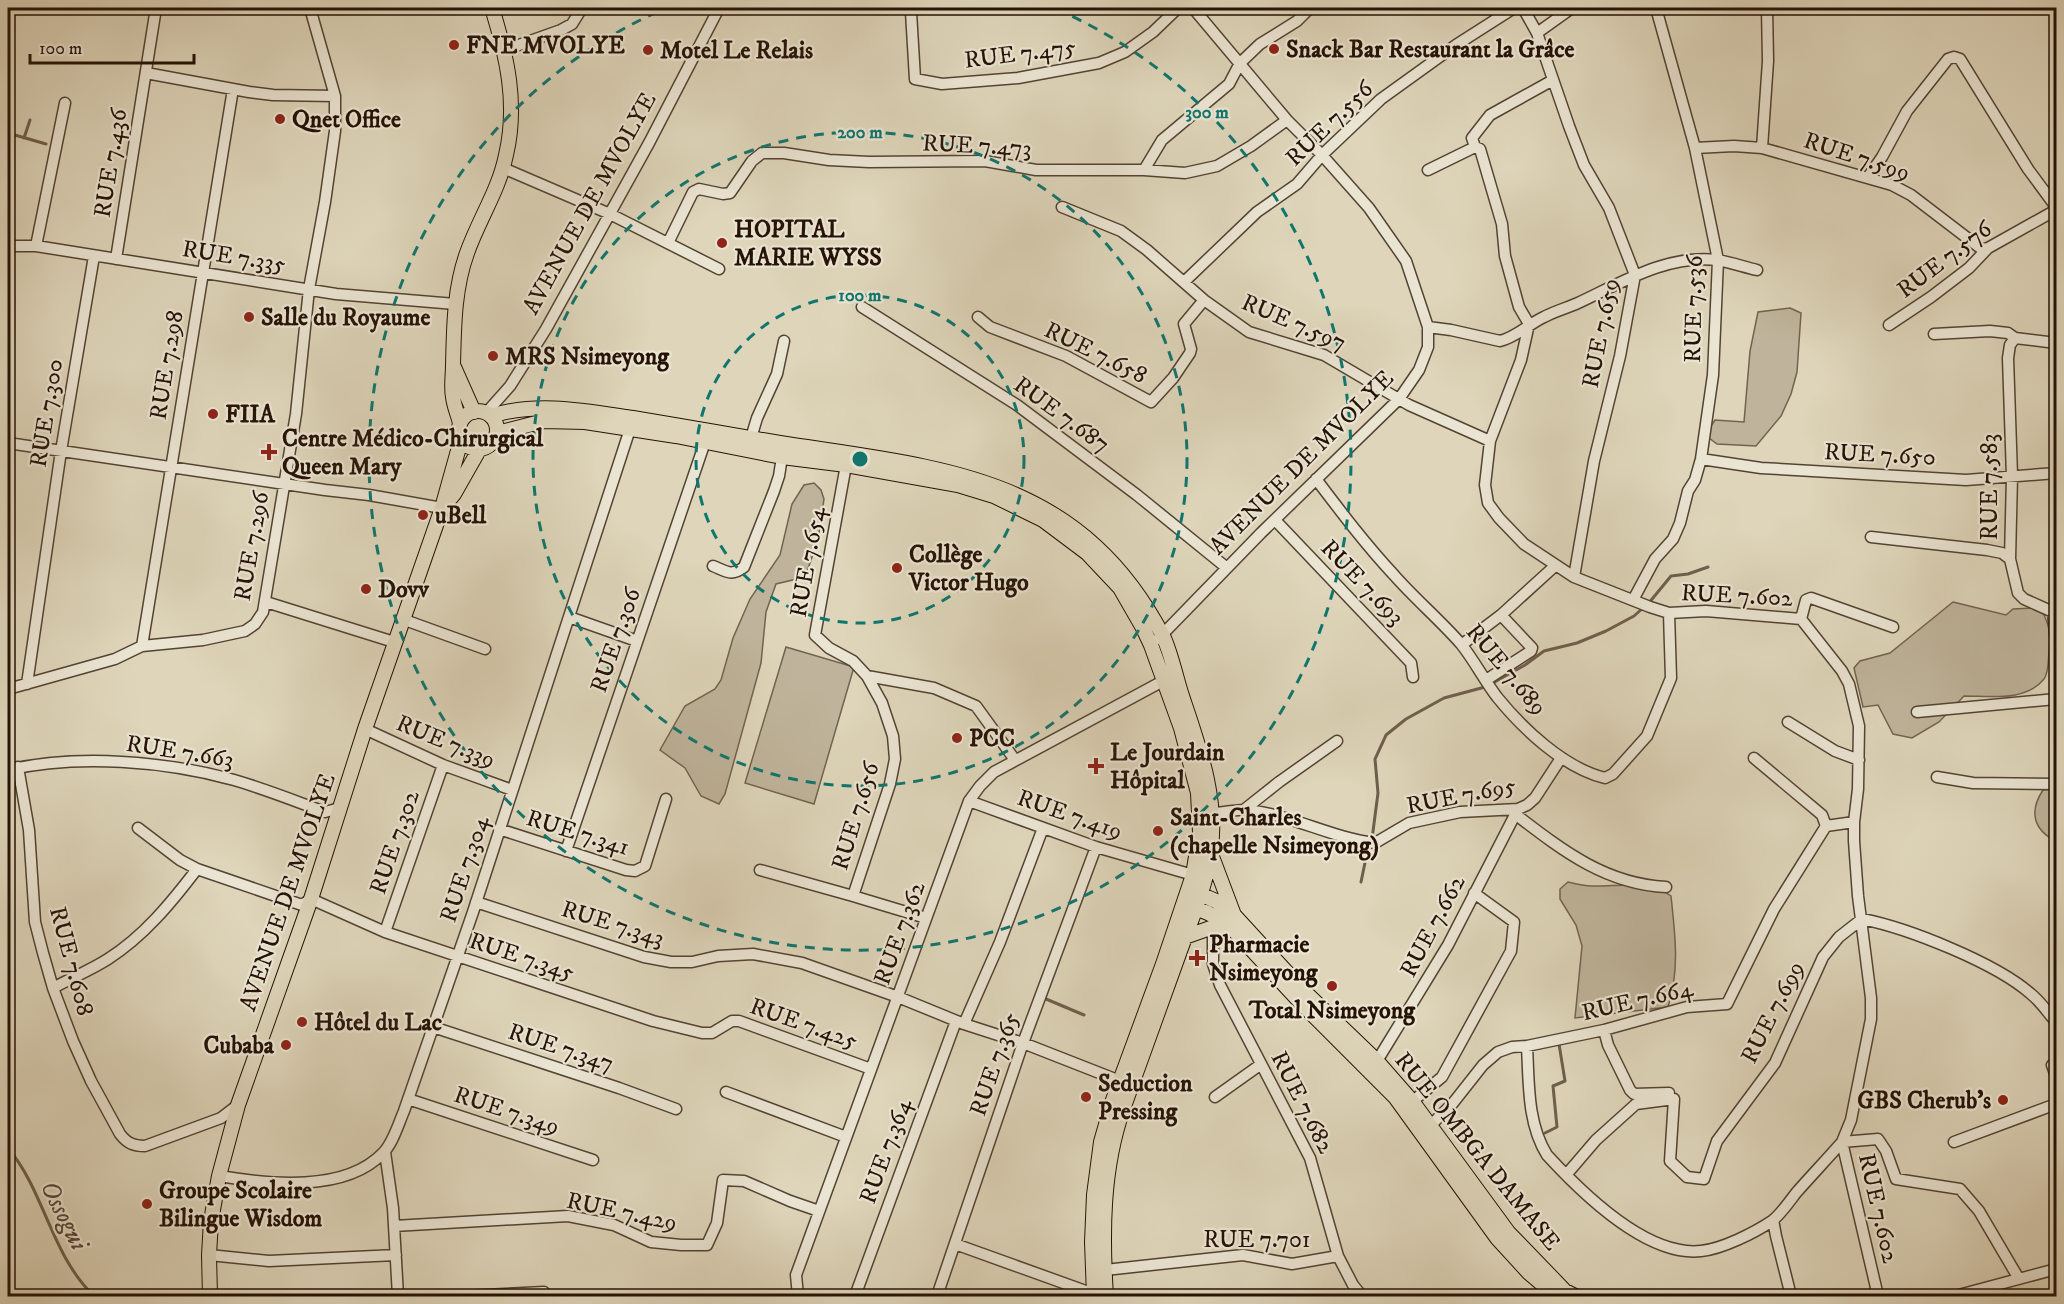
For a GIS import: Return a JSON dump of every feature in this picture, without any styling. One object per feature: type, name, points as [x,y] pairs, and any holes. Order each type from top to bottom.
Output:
[{"type":"main road","points":[[453,365],[484,413],[495,421],[497,433],[492,444],[479,450],[470,448],[461,440],[459,434],[460,423],[453,395],[453,365],[455,304],[466,255],[504,168],[512,113],[510,75],[492,8]]},
{"type":"main road","points":[[460,423],[464,417],[484,413],[525,409],[565,409],[751,438],[960,474],[996,485],[1033,501],[1074,527],[1111,560],[1128,581],[1163,636],[1206,769],[1211,813],[1211,852],[1231,920],[1185,937]]},
{"type":"main road","points":[[497,433],[530,423],[566,421],[630,429],[782,457],[846,465],[976,490],[1010,503],[1043,520],[1073,540],[1104,569],[1120,588],[1151,645],[1181,728],[1198,794],[1200,832],[1185,937],[1115,1134],[1105,1193],[1105,1270],[1095,1296]]},
{"type":"main road","name":"AVENUE DE MVOLYE","points":[[210,1296],[211,1221],[219,1176],[238,1105],[311,899],[394,642],[442,508],[461,440]]},
{"type":"main road","name":"AVENUE DE MVOLYE","points":[[442,508],[454,494],[479,450]]},
{"type":"main road","points":[[1095,1296],[1092,1242],[1097,1165],[1106,1121],[1159,975],[1211,852]]},
{"type":"main road","name":"RUE OMBGA DAMASE","points":[[1192,898],[1231,920],[1377,1061],[1497,1238],[1529,1272],[1556,1296]]},
{"type":"main road","name":"RUE OMBGA DAMASE","points":[[1231,920],[1301,1003],[1395,1097],[1430,1125],[1508,1232],[1564,1291],[1575,1296]]},
{"type":"street","name":"RUE 7.436","points":[[116,259],[156,8]]},
{"type":"street","name":"RUE 7.296","points":[[8,689],[115,659],[142,646],[204,640],[245,631],[255,624],[263,612],[296,414],[309,290],[335,131],[335,96],[310,8]]},
{"type":"street","points":[[505,50],[572,24],[582,8]]},
{"type":"street","name":"AVENUE DE MVOLYE","points":[[484,413],[503,395],[533,351],[610,214],[719,8]]},
{"type":"street","name":"RUE 7.475","points":[[911,12],[915,79],[942,84],[1018,78],[1099,63],[1125,52],[1152,32],[1178,8]]},
{"type":"street","name":"AVENUE DE MVOLYE","points":[[1151,645],[1163,636],[1316,479],[1400,399],[1419,370],[1428,347],[1428,327],[1406,261],[1369,208],[1287,120],[1193,8]]},
{"type":"street","points":[[1144,170],[1162,140],[1229,84],[1240,63],[1260,44],[1297,21],[1310,8]]},
{"type":"street","name":"RUE 7.556","points":[[1185,282],[1257,212],[1297,184],[1322,155],[1381,99],[1456,45],[1514,8]]},
{"type":"street","name":"RUE 7.659","points":[[1523,8],[1537,33],[1584,165],[1609,208],[1635,275],[1620,356],[1594,461],[1574,577]]},
{"type":"street","points":[[1537,33],[1572,8]]},
{"type":"street","name":"RUE 7.536","points":[[1633,600],[1654,559],[1673,539],[1701,459],[1713,375],[1718,260],[1695,148],[1656,8]]},
{"type":"street","points":[[1762,148],[1768,71],[1767,8]]},
{"type":"street","points":[[1868,177],[1882,157],[1907,111],[1948,59],[1954,57],[1960,59],[2028,169],[2056,208]]},
{"type":"street","points":[[146,73],[273,95],[335,96]]},
{"type":"street","points":[[1529,324],[1519,307],[1505,256],[1502,224],[1493,186],[1480,149],[1475,147],[1472,138],[1490,115],[1553,80]]},
{"type":"street","name":"RUE 7.298","points":[[142,646],[173,467],[232,89]]},
{"type":"street","points":[[36,246],[65,103]]},
{"type":"street","name":"RUE 7.473","points":[[668,243],[693,192],[699,189],[723,194],[730,193],[752,161],[762,153],[784,153],[829,160],[869,162],[985,161],[1036,170],[1144,170],[1185,173],[1217,166],[1251,146],[1287,120]]},
{"type":"street","points":[[1428,171],[1475,147]]},
{"type":"street","name":"RUE 7.599","points":[[1695,148],[1762,148],[1892,184],[1911,195],[1978,247],[1988,248]]},
{"type":"street","points":[[504,168],[610,214],[719,269]]},
{"type":"street","name":"RUE 7.597","points":[[1062,207],[1121,231],[1204,300],[1249,332],[1324,355],[1400,399],[1490,441]]},
{"type":"street","name":"RUE 7.576","points":[[1889,325],[1969,268],[1988,248],[2056,208]]},
{"type":"street","name":"RUE 7.335","points":[[8,246],[36,246],[309,290],[455,304]]},
{"type":"street","name":"RUE 7.300","points":[[27,684],[61,451],[94,256]]},
{"type":"street","points":[[1428,327],[1500,341],[1507,339],[1529,324],[1635,275],[1682,260],[1718,260],[1757,270]]},
{"type":"street","name":"RUE 7.658","points":[[978,317],[990,327],[1066,356],[1151,402],[1173,378],[1190,353],[1184,324],[1204,300]]},
{"type":"street","name":"RUE 7.687","points":[[862,307],[1017,405],[1137,495],[1227,568]]},
{"type":"street","name":"RUE 7.602","points":[[1529,324],[1521,360],[1490,441],[1485,485],[1488,503],[1499,519],[1524,544],[1574,577],[1670,613],[1706,611],[1801,619],[1831,654],[1849,684],[1859,726],[1854,822],[1856,863],[1871,998],[1871,1019],[1851,1120],[1842,1142],[1878,1296]]},
{"type":"street","points":[[1934,334],[1990,331],[2008,333],[2015,338],[2056,343]]},
{"type":"street","name":"RUE 7.583","points":[[2015,338],[2010,345],[2008,358],[2013,476],[2010,560],[2018,593],[2024,599],[2055,611]]},
{"type":"street","points":[[751,438],[757,418],[777,374],[784,341]]},
{"type":"street","name":"RUE 7.304","points":[[219,1176],[261,1183],[334,1180],[353,1175],[369,1166],[385,1152],[408,1099],[458,957],[630,429]]},
{"type":"street","name":"RUE 7.306","points":[[566,851],[705,442]]},
{"type":"street","points":[[8,443],[369,495],[442,508]]},
{"type":"street","points":[[713,566],[729,574],[744,567],[774,491],[782,457]]},
{"type":"street","name":"RUE 7.650","points":[[1701,459],[1761,468],[1966,480],[2056,473]]},
{"type":"street","name":"RUE 7.654","points":[[846,465],[815,635],[829,648],[853,661],[867,676]]},
{"type":"street","name":"RUE 7.689","points":[[1316,479],[1393,574],[1460,643],[1521,723],[1562,758],[1597,776],[1605,778],[1613,774],[1647,736],[1671,678],[1670,613]]},
{"type":"street","name":"RUE 7.693","points":[[1275,520],[1411,663],[1413,677]]},
{"type":"street","points":[[1871,537],[1987,550],[2002,553],[2010,560]]},
{"type":"street","points":[[1460,643],[1464,643],[1502,615],[1556,566]]},
{"type":"street","points":[[1801,619],[1806,600],[1811,598],[1893,627]]},
{"type":"street","points":[[266,602],[394,642]]},
{"type":"street","points":[[2055,611],[2056,646]]},
{"type":"street","points":[[1486,680],[1532,651],[1532,648],[1502,615]]},
{"type":"street","points":[[568,618],[637,641]]},
{"type":"street","points":[[402,619],[485,649]]},
{"type":"street","points":[[867,676],[934,688],[976,706],[1015,760]]},
{"type":"street","name":"RUE 7.656","points":[[867,676],[882,703],[892,736],[895,759],[890,784],[852,896],[926,918]]},
{"type":"street","name":"RUE 7.362","points":[[798,1296],[796,1275],[969,801],[994,771],[1163,681]]},
{"type":"street","points":[[1917,712],[2056,699]]},
{"type":"street","points":[[1788,722],[1835,751],[1859,760]]},
{"type":"street","name":"RUE 7.339","points":[[365,729],[443,765],[512,790]]},
{"type":"street","points":[[1245,809],[1337,741]]},
{"type":"street","name":"RUE 7.695","points":[[1211,813],[1245,809],[1288,817],[1348,837],[1375,843],[1409,823],[1460,812],[1517,811],[1535,798],[1562,758]]},
{"type":"street","points":[[1754,758],[1822,815],[1826,826],[1854,822]]},
{"type":"street","name":"RUE 7.663","points":[[13,769],[78,760],[186,770],[235,781],[325,812],[340,808]]},
{"type":"street","name":"RUE 7.302","points":[[385,932],[443,765]]},
{"type":"street","name":"RUE 7.608","points":[[13,769],[29,830],[35,922],[53,988],[91,1081],[120,1134],[126,1142],[136,1146],[145,1146],[221,1118],[238,1105]]},
{"type":"street","points":[[1937,777],[1973,783],[2056,784]]},
{"type":"street","name":"RUE 7.341","points":[[499,829],[635,872],[645,866],[666,799]]},
{"type":"street","name":"RUE 7.419","points":[[969,801],[1096,847],[1193,875]]},
{"type":"street","points":[[1517,811],[1558,848],[1596,869],[1644,886],[1666,887]]},
{"type":"street","name":"RUE 7.662","points":[[1377,1061],[1448,945],[1517,811]]},
{"type":"street","name":"RUE 7.664","points":[[1430,1125],[1454,1103],[1483,1065],[1498,1052],[1512,1047],[1604,1030],[1686,1007],[1727,1004],[1774,909],[1826,826]]},
{"type":"street","points":[[138,828],[180,860],[197,869],[302,905],[311,899]]},
{"type":"street","name":"RUE 7.364","points":[[855,1296],[960,1023],[1000,942],[1043,828]]},
{"type":"street","name":"RUE 7.365","points":[[937,1296],[1023,1043],[1096,847]]},
{"type":"street","points":[[53,988],[107,959],[128,944],[156,920],[197,869]]},
{"type":"street","points":[[760,870],[852,896]]},
{"type":"street","points":[[1407,1105],[1442,1077],[1511,951],[1514,922],[1474,893]]},
{"type":"street","name":"RUE 7.345","points":[[311,899],[385,932],[653,1021],[702,1033],[712,1033],[724,1027]]},
{"type":"street","name":"RUE 7.343","points":[[476,902],[644,957],[671,962],[692,962],[718,956],[753,954],[802,963],[898,997],[960,1023],[1023,1043],[1120,1081]]},
{"type":"street","points":[[1862,919],[1882,923],[1937,944],[2009,978],[2032,994],[2056,1022]]},
{"type":"street","name":"RUE 7.699","points":[[1566,1175],[1596,1140],[1636,1104],[1674,1099],[1670,1161],[1687,1177],[1704,1179],[1717,1141],[1774,1063],[1823,957],[1839,938],[1862,919]]},
{"type":"street","name":"RUE 7.682","points":[[1213,927],[1213,964],[1220,985],[1310,1158],[1338,1256],[1353,1285],[1362,1296]]},
{"type":"street","name":"RUE 7.425","points":[[724,1027],[739,1021],[871,1069]]},
{"type":"street","name":"RUE 7.347","points":[[433,1027],[676,1109]]},
{"type":"street","points":[[1604,1030],[1608,1045],[1634,1094],[1672,1093]]},
{"type":"street","points":[[1527,1046],[1530,1105],[1541,1146],[1591,1199],[1654,1243],[1686,1251],[1702,1251],[1731,1243],[1773,1220],[1842,1142],[1878,1139],[1886,1151],[1896,1179],[1960,1189],[1979,1211],[2019,1279]]},
{"type":"street","points":[[1215,1097],[1260,1065]]},
{"type":"street","points":[[2052,1065],[2056,1076]]},
{"type":"street","points":[[726,1092],[846,1137]]},
{"type":"street","name":"RUE 7.349","points":[[408,1099],[592,1160]]},
{"type":"street","points":[[1954,1142],[2056,1104]]},
{"type":"street","points":[[385,1152],[394,1227],[398,1296]]},
{"type":"street","name":"RUE 7.429","points":[[394,1227],[568,1216],[614,1225],[651,1242],[707,1245],[717,1224],[723,1180],[744,1181],[790,1202],[819,1211]]},
{"type":"street","points":[[1773,1220],[1791,1296]]},
{"type":"street","points":[[955,1244],[1095,1296]]},
{"type":"street","points":[[209,1256],[269,1261],[396,1255]]},
{"type":"street","name":"RUE 7.701","points":[[1105,1270],[1243,1255],[1292,1264],[1338,1256]]},
{"type":"street","points":[[1955,1296],[2056,1269]]},
{"type":"street","points":[[464,1296],[544,1292]]},
{"type":"shaded area","points":[[1790,308],[1801,313],[1797,372],[1791,394],[1781,416],[1756,446],[1717,444],[1709,438],[1711,426],[1715,420],[1744,422],[1750,351],[1758,312]]},
{"type":"shaded area","points":[[814,483],[821,490],[824,499],[818,540],[805,577],[776,584],[766,612],[761,663],[725,794],[719,804],[701,796],[685,768],[660,750],[685,706],[715,689],[721,680],[733,638],[750,599],[780,555],[792,504],[804,485]]},
{"type":"shaded area","points":[[1953,602],[2006,615],[2013,609],[2033,608],[2042,611],[2050,635],[2046,676],[2036,686],[2018,694],[1996,697],[1964,696],[1939,722],[1912,738],[1893,734],[1878,705],[1863,707],[1854,668],[1860,661],[1890,653]]},
{"type":"shaded area","points":[[786,647],[854,667],[814,804],[745,783]]},
{"type":"shaded area","points":[[2056,789],[2056,841],[2048,837],[2038,826],[2035,812],[2043,790]]},
{"type":"shaded area","points":[[1568,882],[1589,886],[1653,887],[1671,896],[1675,966],[1668,1007],[1575,1018],[1582,946],[1576,925],[1560,899],[1560,889]]},
{"type":"waterway","points":[[24,138],[30,120]]},
{"type":"waterway","points":[[8,133],[46,144]]},
{"type":"waterway","points":[[1648,604],[1671,576],[1688,574],[1708,567]]},
{"type":"waterway","points":[[1491,684],[1525,665],[1544,651],[1577,643],[1606,631],[1634,616],[1643,608]]},
{"type":"waterway","points":[[1372,839],[1378,793],[1375,759],[1386,735],[1406,719],[1444,698],[1485,687]]},
{"type":"waterway","points":[[1361,882],[1370,847]]},
{"type":"waterway","points":[[1046,999],[1084,1015]]},
{"type":"waterway","points":[[1545,1133],[1557,1127],[1553,1086],[1565,1081],[1559,1044]]},
{"type":"waterway","name":"Ossogui","points":[[8,1148],[21,1165],[68,1262],[79,1280],[94,1296]]},
{"type":"place","name":"FNE MVOLYE","points":[[454,45]]},
{"type":"place","name":"Snack Bar Restaurant la Grâce","points":[[1274,49]]},
{"type":"place","name":"Motel Le Relais","points":[[648,50]]},
{"type":"place","name":"Qnet Office","points":[[280,119]]},
{"type":"place","name":"HOPITAL MARIE WYSS","points":[[722,243]]},
{"type":"place","name":"Salle du Royaume","points":[[249,317]]},
{"type":"place","name":"MRS Nsimeyong","points":[[493,356]]},
{"type":"place","name":"FIIA","points":[[213,414]]},
{"type":"place","name":"Centre Médico-Chirurgical Queen Mary","points":[[269,452]]},
{"type":"place","name":"uBell","points":[[423,515]]},
{"type":"place","name":"Collège Victor Hugo","points":[[897,568]]},
{"type":"place","name":"Dovv","points":[[366,589]]},
{"type":"place","name":"PCC","points":[[957,738]]},
{"type":"place","name":"Le Jourdain Hôpital","points":[[1096,766]]},
{"type":"place","name":"Saint-Charles (chapelle Nsimeyong)","points":[[1158,831]]},
{"type":"place","name":"Pharmacie Nsimeyong","points":[[1197,958]]},
{"type":"place","name":"Total Nsimeyong","points":[[1332,986]]},
{"type":"place","name":"Hôtel du Lac","points":[[302,1022]]},
{"type":"place","name":"Cubaba","points":[[286,1045]]},
{"type":"place","name":"Seduction Pressing","points":[[1086,1097]]},
{"type":"place","name":"GBS Cherub's","points":[[2003,1100]]},
{"type":"place","name":"Groupe Scolaire Bilingue Wisdom","points":[[147,1204]]}]
